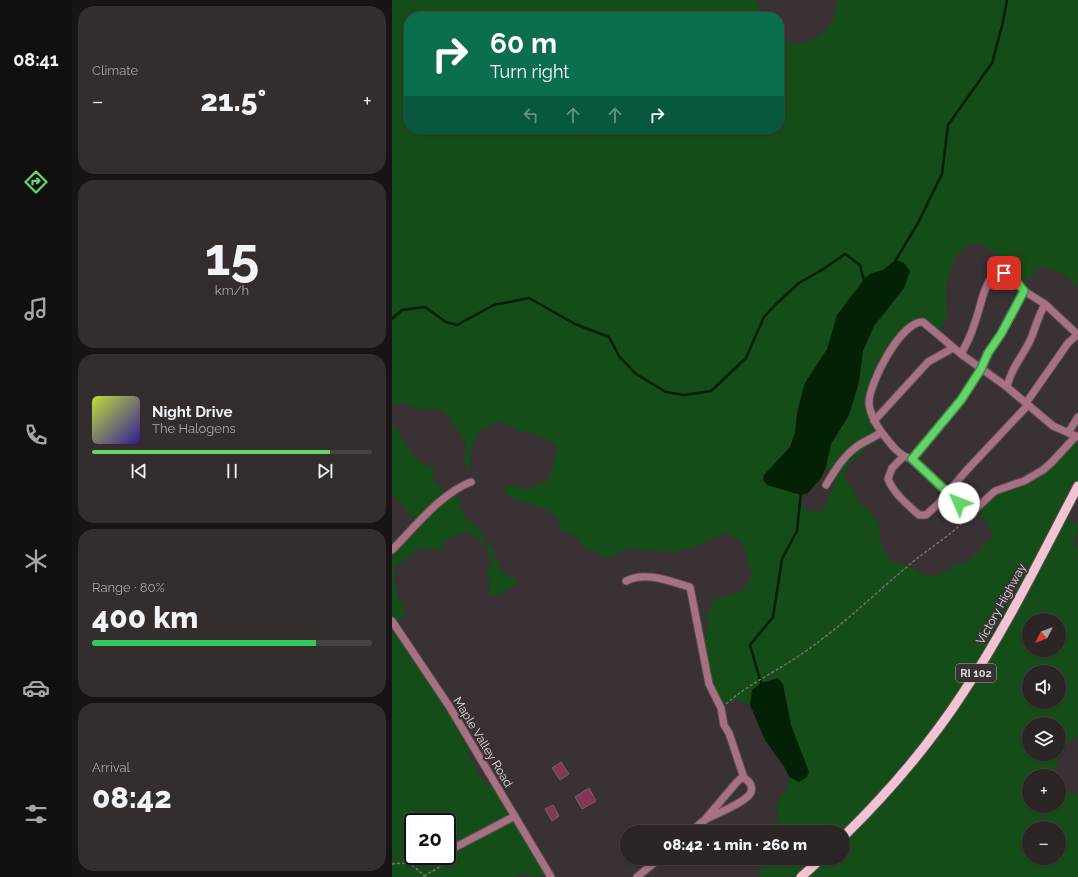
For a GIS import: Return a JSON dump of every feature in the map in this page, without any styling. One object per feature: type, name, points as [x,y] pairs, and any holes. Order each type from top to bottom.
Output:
[{"type":"main road","name":"Victory Highway","points":[[850,830],[876,803],[924,748],[963,693],[1008,618],[1078,486]]},
{"type":"main road","points":[[802,877],[815,865]]},
{"type":"street","points":[[903,457],[892,468],[888,479],[892,489],[919,515],[926,515],[949,492],[966,471],[1027,404],[1068,343],[1078,334],[1045,304],[1024,291],[1015,280],[1004,273],[996,273],[988,281],[975,324],[961,354]]},
{"type":"street","points":[[912,459],[961,400],[981,369],[988,353],[1001,334],[1024,291]]},
{"type":"street","points":[[1007,387],[1010,374],[1032,337],[1036,323],[1045,304]]},
{"type":"street","points":[[923,322],[953,348],[1007,387],[1053,426],[1077,437],[1043,470],[1024,482],[995,491],[970,514],[949,492],[912,459],[903,457],[881,432],[874,421],[869,402],[873,382],[879,370],[907,330],[916,323],[923,322]]},
{"type":"street","points":[[874,421],[928,362],[953,348]]},
{"type":"street","points":[[1068,433],[1078,417]]},
{"type":"street","points":[[826,485],[842,461],[850,453],[881,432]]},
{"type":"street","points":[[392,550],[447,496],[456,489],[471,482]]},
{"type":"street","points":[[626,581],[635,577],[652,577],[690,587],[709,684],[721,708],[724,725],[729,733],[744,778],[752,788],[750,793],[744,799],[703,822]]},
{"type":"street","name":"Maple Valley Road","points":[[392,621],[449,706],[551,877]]},
{"type":"street","points":[[699,825],[736,783],[740,779],[744,778]]},
{"type":"street","points":[[456,847],[515,816]]},
{"type":"street","points":[[637,877],[652,865]]},
{"type":"path","points":[[721,708],[739,693],[799,656],[835,629],[910,564],[961,524],[970,514]]},
{"type":"path","points":[[392,864],[403,863],[415,866],[425,877],[443,865]]},
{"type":"green space","points":[[392,0],[754,0],[762,12],[404,12],[404,134],[784,134],[784,38],[788,41],[798,43],[818,37],[832,21],[836,10],[836,0],[1078,0],[1078,288],[1063,274],[1044,266],[1038,269],[1021,286],[1004,272],[999,258],[980,242],[965,247],[953,262],[950,271],[946,291],[946,310],[948,317],[938,333],[919,321],[890,351],[868,403],[885,433],[874,444],[866,447],[848,468],[844,477],[853,489],[856,499],[879,523],[880,539],[885,552],[891,560],[897,564],[911,566],[922,574],[935,577],[959,563],[968,562],[991,539],[993,534],[992,529],[977,511],[993,493],[1016,489],[1035,480],[1078,437],[1078,495],[1062,514],[1078,525],[1078,531],[1073,541],[1078,550],[1078,738],[1075,737],[1066,746],[1066,717],[1022,717],[1022,761],[1058,761],[1055,769],[1022,769],[1022,813],[1066,813],[1066,791],[1075,794],[1078,793],[1078,877],[760,877],[759,873],[761,865],[850,865],[850,825],[775,825],[779,818],[776,804],[787,789],[789,777],[799,782],[806,762],[792,730],[785,694],[781,682],[778,678],[751,695],[750,705],[737,700],[720,705],[708,678],[705,646],[708,619],[706,616],[713,604],[714,599],[743,591],[752,575],[742,542],[727,533],[691,548],[674,552],[629,549],[605,558],[601,554],[585,549],[572,534],[562,533],[557,517],[543,508],[514,499],[504,493],[507,485],[530,489],[547,481],[553,468],[557,447],[555,444],[536,434],[520,432],[505,423],[497,422],[480,430],[469,454],[471,465],[469,470],[463,461],[466,448],[464,439],[450,421],[450,418],[439,409],[421,410],[402,403],[392,407]],"holes":[[[890,264],[904,288],[874,326],[863,351],[859,382],[849,415],[831,444],[826,467],[833,476],[834,487],[826,504],[820,512],[815,513],[809,511],[801,505],[801,495],[791,493],[764,475],[790,447],[795,433],[797,413],[805,383],[827,349],[837,315],[865,278],[872,273],[883,270]]]},
{"type":"green space","points":[[392,424],[412,455],[421,463],[433,468],[433,480],[447,495],[454,490],[464,516],[480,530],[485,543],[495,550],[493,553],[501,571],[518,581],[504,592],[488,595],[490,582],[486,574],[492,561],[490,555],[480,540],[466,532],[445,542],[441,549],[418,549],[395,567],[394,584],[405,614],[396,625],[473,749],[467,754],[488,787],[494,783],[548,874],[534,876],[521,873],[514,877],[392,877],[392,550],[417,524],[396,497],[392,495]]},
{"type":"shaded area","points":[[896,260],[904,263],[910,271],[904,288],[874,326],[863,351],[859,382],[849,415],[831,444],[826,467],[821,478],[808,493],[801,495],[767,485],[763,480],[764,475],[790,447],[795,433],[797,413],[805,383],[827,349],[837,315],[865,278],[872,273],[883,270]]},
{"type":"shaded area","points":[[778,678],[783,684],[791,725],[809,772],[806,778],[799,782],[789,777],[785,768],[765,740],[750,705],[752,690],[761,683]]},
{"type":"building","points":[[561,762],[569,774],[560,780],[552,768]]},
{"type":"building","points":[[589,788],[596,801],[582,809],[575,797]]},
{"type":"building","points":[[553,805],[559,816],[552,821],[545,809]]},
{"type":"waterway","points":[[894,263],[918,223],[942,174],[948,125],[992,63],[1007,0]]},
{"type":"waterway","points":[[392,319],[402,310],[425,307],[446,322],[457,325],[494,305],[529,298],[575,324],[609,337],[619,356],[636,374],[666,392],[684,395],[711,391],[746,358],[764,317],[799,283],[822,270],[845,254],[860,265],[864,281]]},
{"type":"waterway","points":[[761,683],[750,645],[773,617],[782,559],[797,531],[801,492]]},
{"type":"route","points":[[959,503],[912,459],[961,400],[981,369],[988,353],[1001,334],[1012,310],[1024,291],[1015,280],[1004,273]]}]
